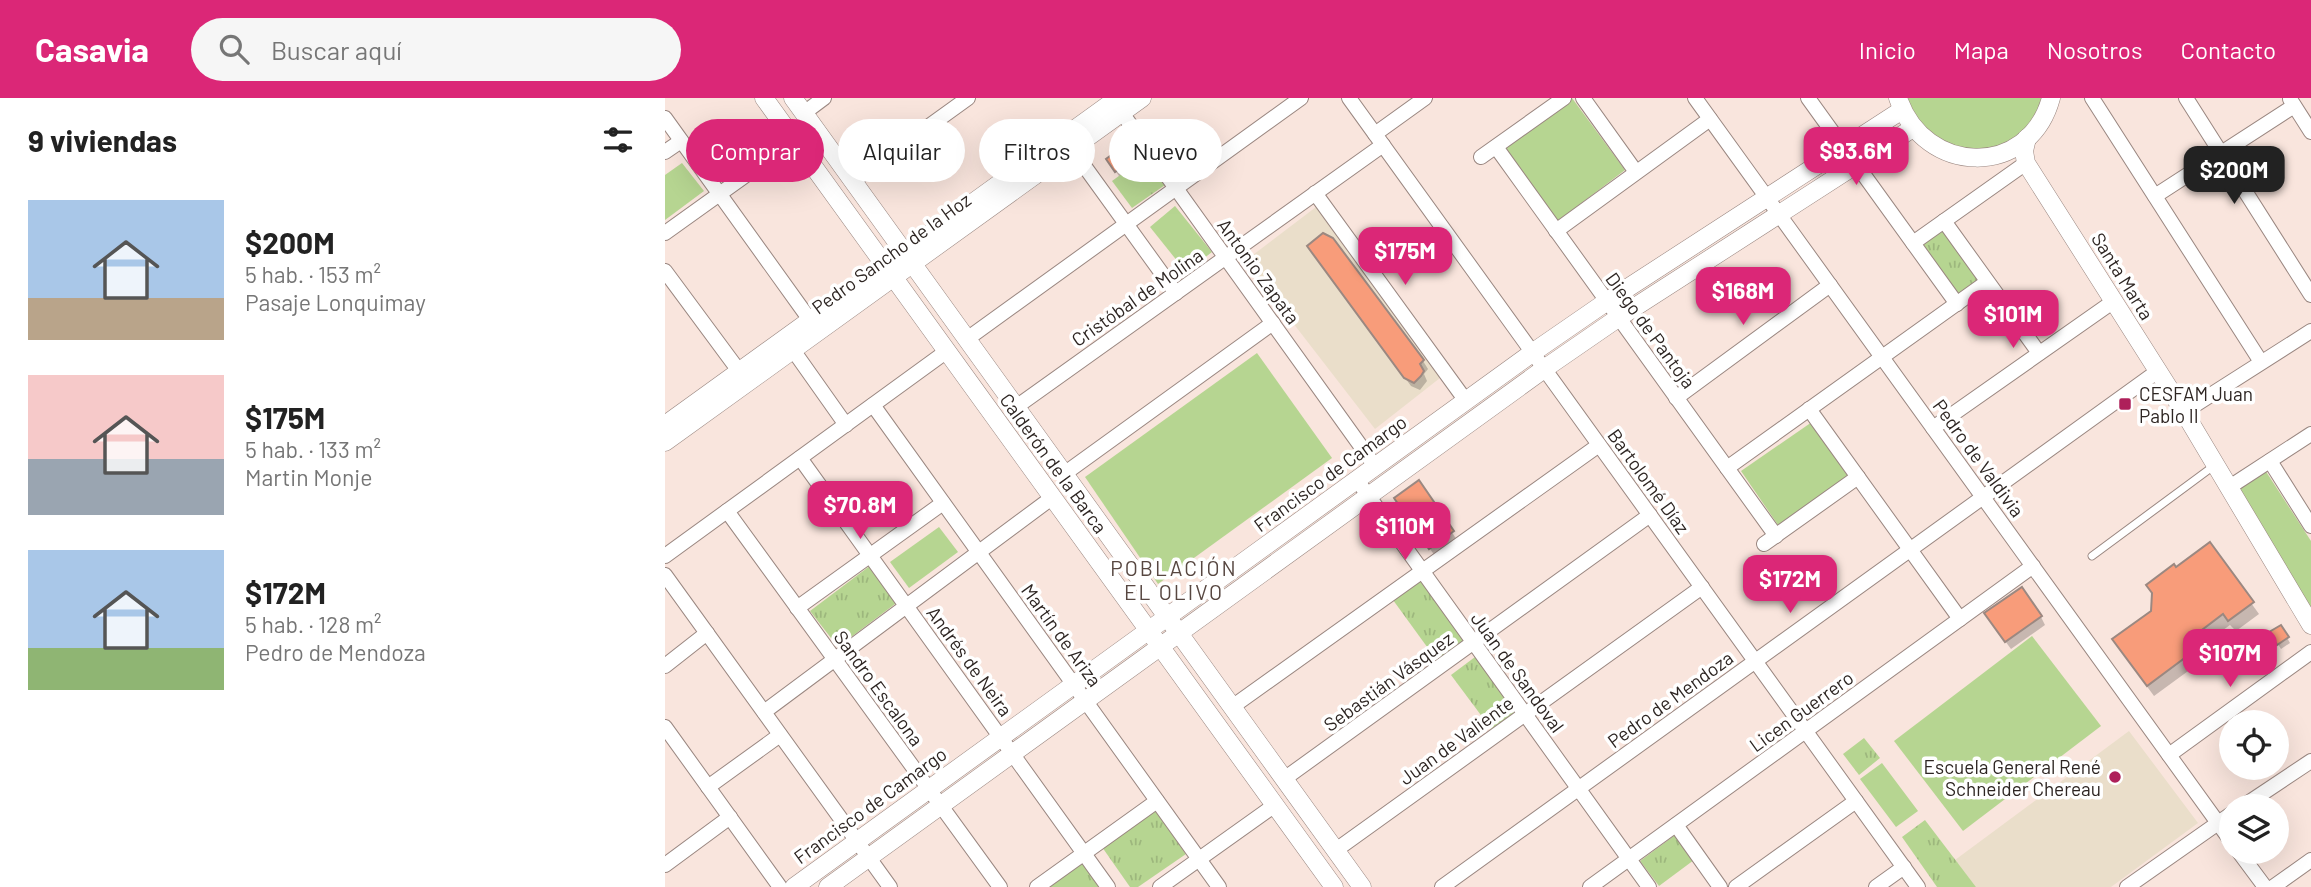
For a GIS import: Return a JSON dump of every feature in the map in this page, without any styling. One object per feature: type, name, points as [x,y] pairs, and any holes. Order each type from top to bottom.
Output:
[{"type":"street","name":"Calderón de la Barca","points":[[764,98],[780,119]]},
{"type":"street","name":"Calderón de la Barca","points":[[793,98],[838,160]]},
{"type":"street","points":[[804,113],[824,98]]},
{"type":"street","points":[[939,119],[968,98]]},
{"type":"street","name":"Pedro Sancho de la Hoz","points":[[665,442],[793,350],[890,271],[1116,103],[1142,98]]},
{"type":"street","points":[[967,339],[1301,98]]},
{"type":"street","name":"Bartolomé Díaz","points":[[1349,98],[1918,887]]},
{"type":"street","name":"Cristóbal de Molina","points":[[1016,407],[1315,193],[1425,98]]},
{"type":"street","points":[[1481,157],[1564,98]]},
{"type":"street","points":[[1583,98],[1636,172]]},
{"type":"street","name":"Pedro de Valdivia","points":[[1695,98],[2218,823]]},
{"type":"street","points":[[1808,98],[1844,148]]},
{"type":"street","name":"Francisco de Camargo","points":[[828,887],[1773,206],[1900,104],[1913,128],[1939,149],[1961,157],[1983,157],[2005,152],[2027,138],[2045,115],[2050,98]]},
{"type":"street","points":[[2092,98],[2261,362]]},
{"type":"street","points":[[2186,98],[2311,295]]},
{"type":"street","points":[[2155,197],[2292,102],[2311,132]]},
{"type":"street","name":"Pedro Sancho de la Hoz","points":[[1095,125],[1116,103]]},
{"type":"street","name":"Antonio Zapata","points":[[1116,103],[1375,466]]},
{"type":"street","points":[[665,118],[810,320]]},
{"type":"street","points":[[1556,231],[1710,119]]},
{"type":"street","name":"Francisco de Camargo","points":[[794,887],[1606,302],[1773,206],[1856,164],[1913,128]]},
{"type":"street","points":[[2026,163],[2024,151],[2027,138]]},
{"type":"street","points":[[665,152],[681,141]]},
{"type":"street","name":"Diego de Pantoja","points":[[1496,147],[1727,468],[1770,540],[1858,477]]},
{"type":"street","points":[[2005,152],[2026,163]]},
{"type":"street","points":[[1913,243],[2026,163]]},
{"type":"street","name":"Santa Marta","points":[[2026,163],[2184,412],[2311,625]]},
{"type":"street","points":[[1856,164],[1957,304]]},
{"type":"street","name":"Calderón de la Barca","points":[[824,180],[1334,887]]},
{"type":"street","points":[[1095,181],[1176,293]]},
{"type":"street","points":[[665,233],[736,182]]},
{"type":"street","name":"Calderón de la Barca","points":[[854,182],[1362,887]]},
{"type":"street","name":"Pedro Sancho de la Hoz","points":[[908,258],[1022,182]]},
{"type":"street","points":[[1315,193],[1466,401]]},
{"type":"street","points":[[1944,221],[2039,353]]},
{"type":"street","points":[[665,271],[739,371]]},
{"type":"street","name":"Pedro Sancho de la Hoz","points":[[665,425],[810,320],[890,271]]},
{"type":"street","points":[[1727,468],[1987,282]]},
{"type":"street","points":[[1676,398],[1830,285]]},
{"type":"street","points":[[1933,428],[2113,301]]},
{"type":"street","points":[[1064,474],[1273,323]]},
{"type":"street","points":[[2184,412],[2311,331]]},
{"type":"street","points":[[793,350],[846,425]]},
{"type":"street","points":[[665,556],[947,351]]},
{"type":"street","name":"Pedro de Mendoza","points":[[1442,887],[2158,371]]},
{"type":"street","name":"Martín de Ariza","points":[[873,405],[1219,887]]},
{"type":"street","points":[[1809,409],[1960,619]]},
{"type":"street","points":[[2228,488],[2311,434]]},
{"type":"street","points":[[1232,707],[1599,444]]},
{"type":"street","name":"Andrés de Neira","points":[[800,458],[1108,887]]},
{"type":"street","points":[[2270,461],[2311,526]]},
{"type":"street","name":"Juan de Sandoval","points":[[1357,480],[1649,887]]},
{"type":"street","points":[[764,712],[1052,497]]},
{"type":"street","points":[[797,608],[943,503]]},
{"type":"street","name":"Sandro Escalona","points":[[727,511],[1000,887]]},
{"type":"street","name":"Sebastián Vásquez","points":[[1284,779],[1650,515]]},
{"type":"street","name":"Licen Guerrero","points":[[1590,887],[2033,566]]},
{"type":"street","points":[[665,575],[890,887]]},
{"type":"street","name":"Juan de Valiente","points":[[1335,850],[1702,587]]},
{"type":"street","points":[[665,666],[707,633]]},
{"type":"street","points":[[2169,755],[2311,652]]},
{"type":"street","points":[[665,727],[671,747],[708,788],[780,887]]},
{"type":"street","points":[[708,788],[781,735]]},
{"type":"street","points":[[2262,794],[2311,761]]},
{"type":"street","points":[[1037,887],[1157,801]]},
{"type":"street","points":[[1736,887],[1856,801]]},
{"type":"street","points":[[1160,887],[1275,805]]},
{"type":"street","points":[[665,865],[730,817]]},
{"type":"street","points":[[2127,887],[2142,883],[2218,823]]},
{"type":"street","points":[[1676,825],[1720,887]]},
{"type":"street","points":[[2273,887],[2311,860]]},
{"type":"street","points":[[2248,864],[2265,887]]},
{"type":"street","points":[[1876,887],[1903,867]]},
{"type":"lane","points":[[2092,556],[2215,465]]},
{"type":"shaded area","points":[[1316,207],[1440,378],[1375,429],[1245,261]]},
{"type":"shaded area","name":"Escuela General René Schneider Chereau","points":[[2129,731],[2198,823],[2111,887],[1976,887],[1955,860]]},
{"type":"green space","points":[[1572,98],[1625,170],[1558,221],[1504,148]]},
{"type":"green space","points":[[1903,98],[2044,98],[2024,130],[1996,147],[1979,150],[1945,144],[1928,135]]},
{"type":"green space","points":[[682,163],[686,168],[686,182],[697,182],[704,191],[665,220],[665,175]]},
{"type":"green space","points":[[1113,182],[1163,182],[1165,185],[1132,208]]},
{"type":"green space","points":[[1175,206],[1212,252],[1186,272],[1150,227]]},
{"type":"green space","points":[[1941,227],[1978,280],[1957,295],[1918,242]]},
{"type":"green space","points":[[1257,353],[1332,458],[1158,584],[1085,477]]},
{"type":"green space","points":[[1812,422],[1850,475],[1778,525],[1741,471]]},
{"type":"green space","points":[[2265,470],[2311,541],[2311,610],[2238,487]]},
{"type":"green space","points":[[939,527],[958,552],[909,588],[890,562]]},
{"type":"green space","points":[[871,565],[899,601],[838,647],[810,611]]},
{"type":"green space","points":[[1421,580],[1466,642],[1438,662],[1393,600]]},
{"type":"green space","points":[[2032,636],[2101,726],[1963,831],[1894,741]]},
{"type":"green space","points":[[1479,654],[1520,710],[1492,730],[1451,675]]},
{"type":"green space","points":[[1864,738],[1880,758],[1859,775],[1843,754]]},
{"type":"green space","points":[[1882,763],[1918,811],[1896,827],[1860,779]]},
{"type":"green space","points":[[1155,810],[1186,854],[1138,887],[1130,887],[1102,847]]},
{"type":"green space","points":[[1925,820],[1976,887],[1937,887],[1902,837]]},
{"type":"green space","points":[[1675,835],[1694,860],[1659,886],[1640,861]]},
{"type":"green space","points":[[1085,861],[1103,887],[1048,887]]},
{"type":"building","points":[[1323,233],[1333,238],[1424,360],[1420,364],[1424,371],[1414,383],[1404,378],[1307,246]]},
{"type":"building","points":[[1419,480],[1454,531],[1429,549],[1394,498]]},
{"type":"building","points":[[2210,542],[2254,602],[2228,621],[2223,614],[2190,639],[2190,654],[2147,686],[2112,639],[2151,611],[2152,593],[2146,585]]},
{"type":"building","points":[[2022,587],[2042,616],[2005,642],[1984,613]]},
{"type":"building","points":[[2281,625],[2289,637],[2277,645],[2269,632]]},
{"type":"place","name":"CESFAM Juan Pablo II","points":[[2125,404]]},
{"type":"place","name":"Escuela General René Schneider Chereau","points":[[2115,777]]},
{"type":"district","name":"POBLACIÓN EL OLIVO","points":[[1174,579]]}]
